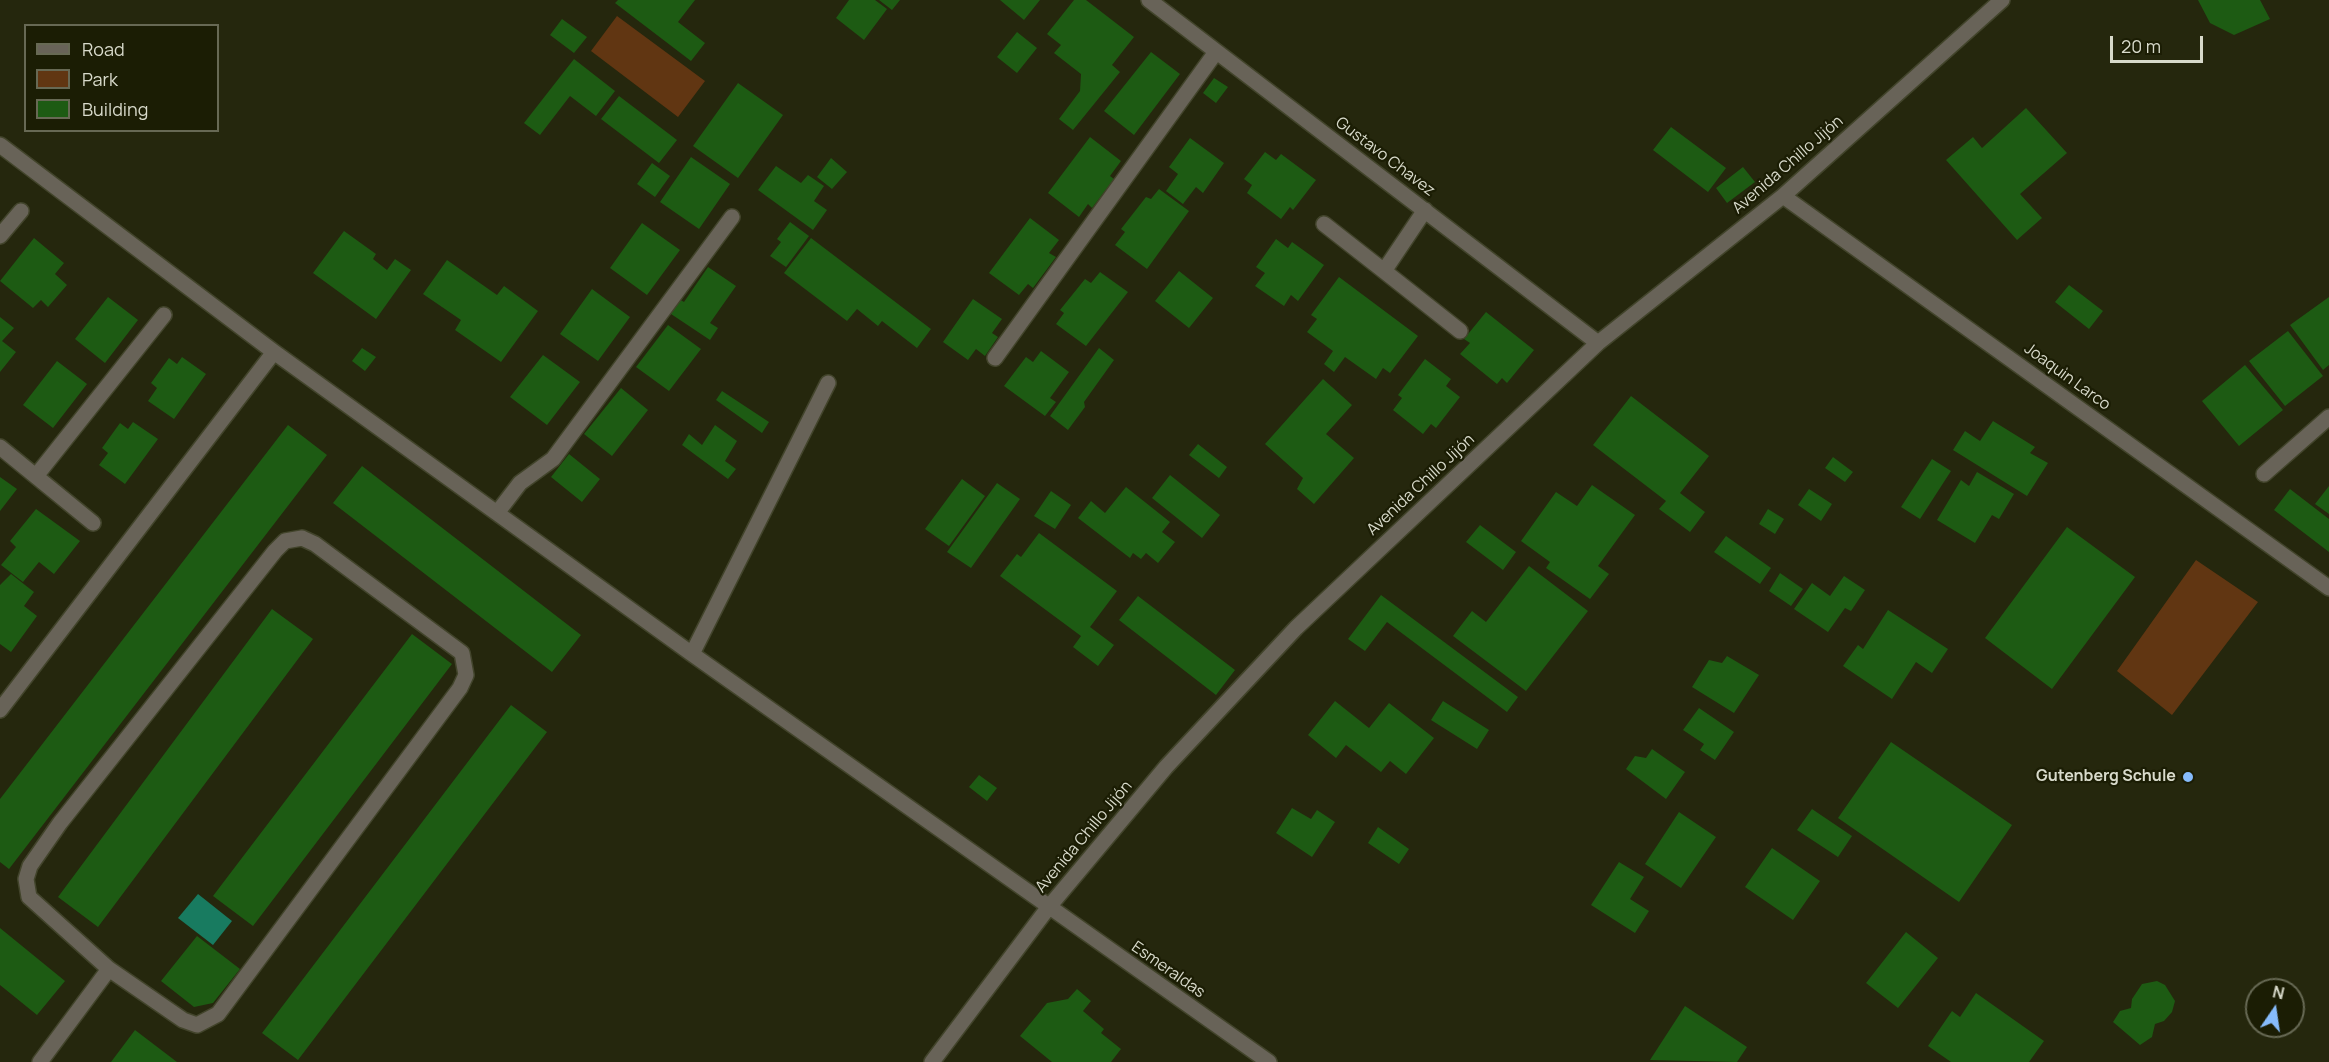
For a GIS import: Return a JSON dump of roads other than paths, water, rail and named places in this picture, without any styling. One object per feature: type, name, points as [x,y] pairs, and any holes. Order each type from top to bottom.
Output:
[{"type":"street","name":"Gustavo Chavez","points":[[1149,0],[1598,343]]},
{"type":"street","name":"Avenida Chillo Jijón","points":[[932,1062],[1048,908],[1166,767],[1296,628],[1598,343],[1783,196],[2002,0]]},
{"type":"street","points":[[995,358],[1216,52]]},
{"type":"street","name":"Esmeraldas","points":[[0,145],[274,352],[692,654],[1048,908],[1269,1062]]},
{"type":"street","name":"Joaquìn Larco","points":[[1783,196],[2329,588]]},
{"type":"street","points":[[1384,271],[1425,210]]},
{"type":"street","points":[[0,236],[21,211]]},
{"type":"street","points":[[497,513],[520,483],[553,459],[732,217]]},
{"type":"street","points":[[1324,224],[1460,331]]},
{"type":"street","points":[[36,476],[164,315]]},
{"type":"street","points":[[0,711],[274,352]]},
{"type":"street","points":[[692,654],[828,384]]},
{"type":"street","points":[[2264,474],[2329,417]]},
{"type":"street","points":[[0,447],[93,523]]},
{"type":"street","points":[[302,538],[315,544],[462,653],[466,675],[460,688],[218,1014],[197,1024],[183,1020],[109,969],[29,897],[26,879],[30,866],[60,823],[285,541],[302,538]]},
{"type":"street","points":[[40,1062],[109,969]]},
{"type":"place","name":"Gutenberg Schule","points":[[2188,777]]}]
